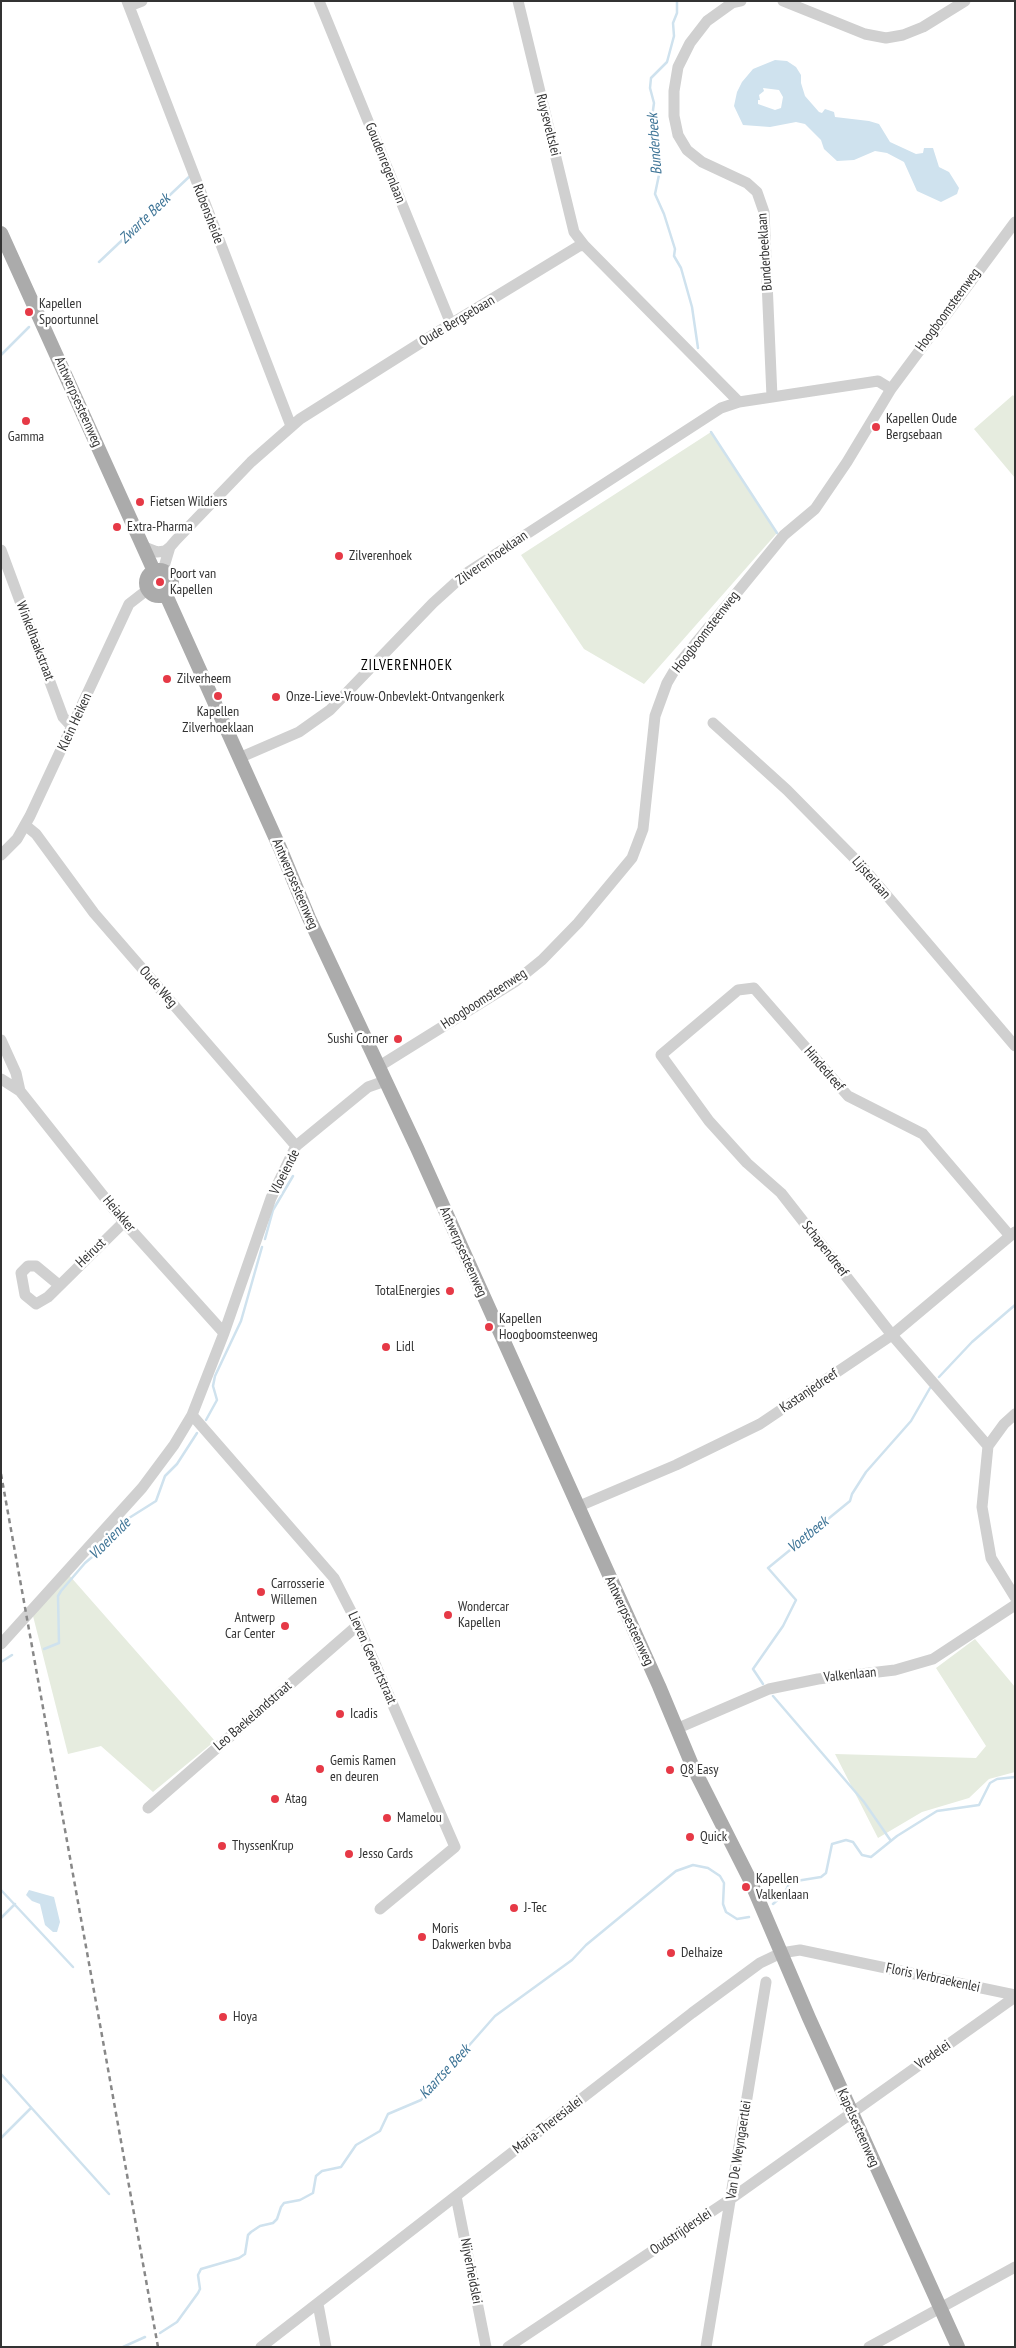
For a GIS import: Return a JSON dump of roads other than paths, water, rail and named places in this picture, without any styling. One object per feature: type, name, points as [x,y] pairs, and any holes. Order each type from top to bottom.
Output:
[{"type":"main road","name":"Antwerpsesteenweg","points":[[1,233],[144,547],[159,571]]},
{"type":"main road","points":[[159,571],[170,575],[173,582],[171,590],[166,596],[153,596],[147,590],[146,581],[159,571]]},
{"type":"main road","name":"Antwerpsesteenweg","points":[[166,596],[280,848],[309,918],[417,1148],[577,1508],[659,1686],[710,1804],[737,1854],[762,1908]]},
{"type":"main road","name":"Kapelsesteenweg","points":[[762,1908],[851,2112],[958,2347]]},
{"type":"street","points":[[128,4],[142,1]]},
{"type":"street","name":"Goudenregenlaan","points":[[319,1],[451,324]]},
{"type":"street","name":"Ruyseveltslei","points":[[518,1],[574,232],[584,245]]},
{"type":"street","name":"Bunderbeeklaan","points":[[741,1],[732,3],[707,21],[690,43],[678,67],[674,91],[674,116],[678,135],[686,150],[702,162],[747,183],[757,192],[764,212],[772,397]]},
{"type":"street","points":[[783,1],[865,34],[886,38],[903,35],[923,27],[965,1]]},
{"type":"street","name":"Rubensheide","points":[[128,4],[291,426]]},
{"type":"street","name":"Hoogboomsteenweg","points":[[378,1067],[516,981],[542,960],[578,923],[627,866],[632,858],[642,829],[651,737],[659,702],[670,679],[684,657],[784,535],[816,509],[891,389],[1015,222]]},
{"type":"street","points":[[584,245],[739,402]]},
{"type":"street","name":"Oude Bergsebaan","points":[[159,571],[170,548],[252,462],[291,426],[451,324],[579,246],[584,245]]},
{"type":"street","points":[[772,397],[878,381],[891,389]]},
{"type":"street","name":"Zilverenhoeklaan","points":[[239,758],[299,732],[330,710],[434,603],[465,574],[715,411],[739,402],[772,397]]},
{"type":"street","points":[[144,547],[157,552],[170,548]]},
{"type":"street","name":"Winkelhaakstraat","points":[[1,550],[62,717],[73,728]]},
{"type":"street","name":"Klein Heiken","points":[[1,855],[17,838],[25,825],[73,728],[128,604],[147,590]]},
{"type":"street","name":"Lijsterlaan","points":[[713,723],[787,790],[860,864],[1015,1046]]},
{"type":"street","name":"Oude Weg","points":[[25,825],[36,834],[94,913],[296,1146]]},
{"type":"street","name":"Hindedreef","points":[[661,1055],[738,990],[754,988],[848,1096],[923,1134],[1012,1234]]},
{"type":"street","name":"Heiakker","points":[[1,1040],[16,1072],[20,1090]]},
{"type":"street","name":"Schapendreef","points":[[661,1055],[709,1121],[747,1163],[781,1193],[892,1335],[988,1446]]},
{"type":"street","name":"Heiakker","points":[[1,1079],[20,1090],[124,1222],[224,1333]]},
{"type":"street","name":"Vloeiende","points":[[1,1644],[142,1488],[174,1445],[192,1416],[224,1333],[271,1198],[296,1146],[368,1087],[385,1081]]},
{"type":"street","name":"Heirust","points":[[59,1285],[124,1222]]},
{"type":"street","name":"Kastanjedreef","points":[[577,1508],[676,1465],[760,1424],[892,1335],[1012,1234]]},
{"type":"street","points":[[1015,1414],[1004,1424],[988,1446],[982,1507],[991,1558],[1015,1597]]},
{"type":"street","name":"Lieven Gevaertstraat","points":[[192,1416],[334,1578],[358,1625],[455,1847],[380,1909]]},
{"type":"street","name":"Valkenlaan","points":[[676,1729],[769,1689],[818,1679],[895,1670],[933,1659],[1015,1605]]},
{"type":"street","name":"Leo Baekelandstraat","points":[[148,1808],[358,1625]]},
{"type":"street","name":"Maria-Theresialei","points":[[261,2347],[760,1963],[781,1953],[800,1950],[851,1961]]},
{"type":"street","name":"Floris Verbraekenlei","points":[[851,1961],[1015,1996]]},
{"type":"street","name":"Van De Weyngaertlei","points":[[706,2347],[766,1982]]},
{"type":"street","name":"Vredelei","points":[[851,2112],[1015,1996]]},
{"type":"street","name":"Oudstrijderslei","points":[[508,2347],[732,2198],[851,2112]]},
{"type":"street","name":"Nijverheidslei","points":[[456,2196],[486,2347]]},
{"type":"street","points":[[869,2347],[1015,2267]]},
{"type":"street","points":[[318,2304],[326,2347]]},
{"type":"water","points":[[775,60],[787,61],[796,67],[801,75],[805,96],[819,112],[822,113],[825,109],[834,112],[835,117],[879,124],[890,142],[916,154],[923,153],[924,148],[933,148],[939,167],[949,172],[959,188],[957,194],[941,202],[917,191],[904,162],[887,153],[875,151],[854,160],[837,161],[824,149],[821,140],[805,124],[796,122],[770,127],[743,125],[734,106],[737,92],[742,82],[753,69]],"holes":[[[763,88],[779,90],[783,97],[781,108],[775,110],[758,104],[758,100],[760,100],[759,95],[764,91]]]},
{"type":"water","points":[[29,1890],[54,1897],[60,1922],[57,1932],[53,1932],[45,1925],[40,1904],[32,1901],[26,1895]]},
{"type":"waterway","name":"Bunderbeek","points":[[677,1],[677,13],[673,23],[674,36],[667,62],[651,78],[650,88],[654,103],[652,117],[658,142],[653,147],[660,170],[655,194],[664,214],[675,249],[674,256],[681,268],[692,307],[698,348]]},
{"type":"waterway","name":"Zwarte Beek","points":[[99,262],[190,176]]},
{"type":"waterway","name":"Zwarte Beek","points":[[1,355],[29,327]]},
{"type":"waterway","name":"Bunderbeek","points":[[711,432],[777,533]]},
{"type":"waterway","name":"Vloeiende","points":[[265,1239],[273,1210],[293,1176]]},
{"type":"waterway","name":"Vloeiende","points":[[206,1420],[217,1400],[213,1386],[215,1376],[241,1321],[262,1247]]},
{"type":"waterway","name":"Voetbeek","points":[[939,1377],[972,1342],[1015,1305]]},
{"type":"waterway","name":"Voetbeek","points":[[763,1684],[753,1669],[783,1626],[796,1600],[768,1568],[850,1501],[852,1494],[866,1472],[911,1421],[930,1388]]},
{"type":"waterway","name":"Vloeiende","points":[[44,1649],[59,1643],[58,1596],[61,1591],[85,1563],[118,1535],[129,1518],[156,1501],[165,1476],[177,1464],[197,1433]]},
{"type":"waterway","name":"Vloeiende","points":[[1,1662],[12,1655]]},
{"type":"waterway","name":"Voetbeek","points":[[773,1696],[864,1802],[891,1841]]},
{"type":"waterway","name":"Kaartse Beek","points":[[773,1904],[784,1894],[790,1882],[821,1877],[826,1873],[832,1844],[846,1840],[853,1842],[862,1855],[871,1857],[897,1836],[937,1811],[979,1805],[990,1783],[997,1779],[1015,1777]]},
{"type":"waterway","name":"Kaartse Beek","points":[[160,2333],[177,2322],[198,2293],[200,2289],[198,2275],[201,2269],[239,2258],[245,2254],[248,2235],[251,2232],[260,2226],[273,2223],[277,2219],[284,2203],[300,2200],[313,2193],[316,2176],[322,2171],[341,2167],[356,2145],[380,2131],[388,2114],[421,2100],[495,2016],[572,1960],[586,1945],[676,1871],[693,1865],[708,1868],[720,1876],[724,1883],[723,1904],[726,1912],[737,1919],[749,1917]]},
{"type":"waterway","points":[[1,1890],[73,1967]]},
{"type":"waterway","points":[[1,1918],[15,1904]]},
{"type":"waterway","points":[[1,2074],[109,2194]]},
{"type":"waterway","points":[[1,2138],[31,2108]]},
{"type":"waterway","name":"Kaartse Beek","points":[[123,2347],[145,2337]]},
{"type":"railway","points":[[1,1474],[158,2347]]},
{"type":"place","name":"Kapellen Spoortunnel","points":[[29,312]]},
{"type":"place","name":"Gamma","points":[[26,421]]},
{"type":"place","name":"Kapellen Oude Bergsebaan","points":[[876,427]]},
{"type":"place","name":"Fietsen Wildiers","points":[[140,502]]},
{"type":"place","name":"Extra-Pharma","points":[[117,527]]},
{"type":"place","name":"Zilverenhoek","points":[[339,556]]},
{"type":"place","name":"Poort van Kapellen","points":[[160,582]]},
{"type":"place","name":"Zilverheem","points":[[167,679]]},
{"type":"place","name":"Kapellen Zilverhoeklaan","points":[[218,696]]},
{"type":"place","name":"Onze-Lieve-Vrouw-Onbevlekt-Ontvangenkerk","points":[[276,697]]},
{"type":"place","name":"Sushi Corner","points":[[398,1039]]},
{"type":"place","name":"TotalEnergies","points":[[450,1291]]},
{"type":"place","name":"Kapellen Hoogboomsteenweg","points":[[489,1327]]},
{"type":"place","name":"Lidl","points":[[386,1347]]},
{"type":"place","name":"Carrosserie Willemen","points":[[261,1592]]},
{"type":"place","name":"Wondercar Kapellen","points":[[448,1615]]},
{"type":"place","name":"Antwerp Car Center","points":[[285,1626]]},
{"type":"place","name":"Icadis","points":[[340,1714]]},
{"type":"place","name":"Gemis Ramen en deuren","points":[[320,1769]]},
{"type":"place","name":"Q8 Easy","points":[[670,1770]]},
{"type":"place","name":"Atag","points":[[275,1799]]},
{"type":"place","name":"Mamelou","points":[[387,1818]]},
{"type":"place","name":"Quick","points":[[690,1837]]},
{"type":"place","name":"ThyssenKrup","points":[[222,1846]]},
{"type":"place","name":"Jesso Cards","points":[[349,1854]]},
{"type":"place","name":"Kapellen Valkenlaan","points":[[746,1887]]},
{"type":"place","name":"J-Tec","points":[[514,1908]]},
{"type":"place","name":"Moris Dakwerken bvba","points":[[422,1937]]},
{"type":"place","name":"Delhaize","points":[[671,1953]]},
{"type":"place","name":"Hoya","points":[[223,2017]]},
{"type":"district","name":"ZILVERENHOEK","points":[[407,666]]}]
